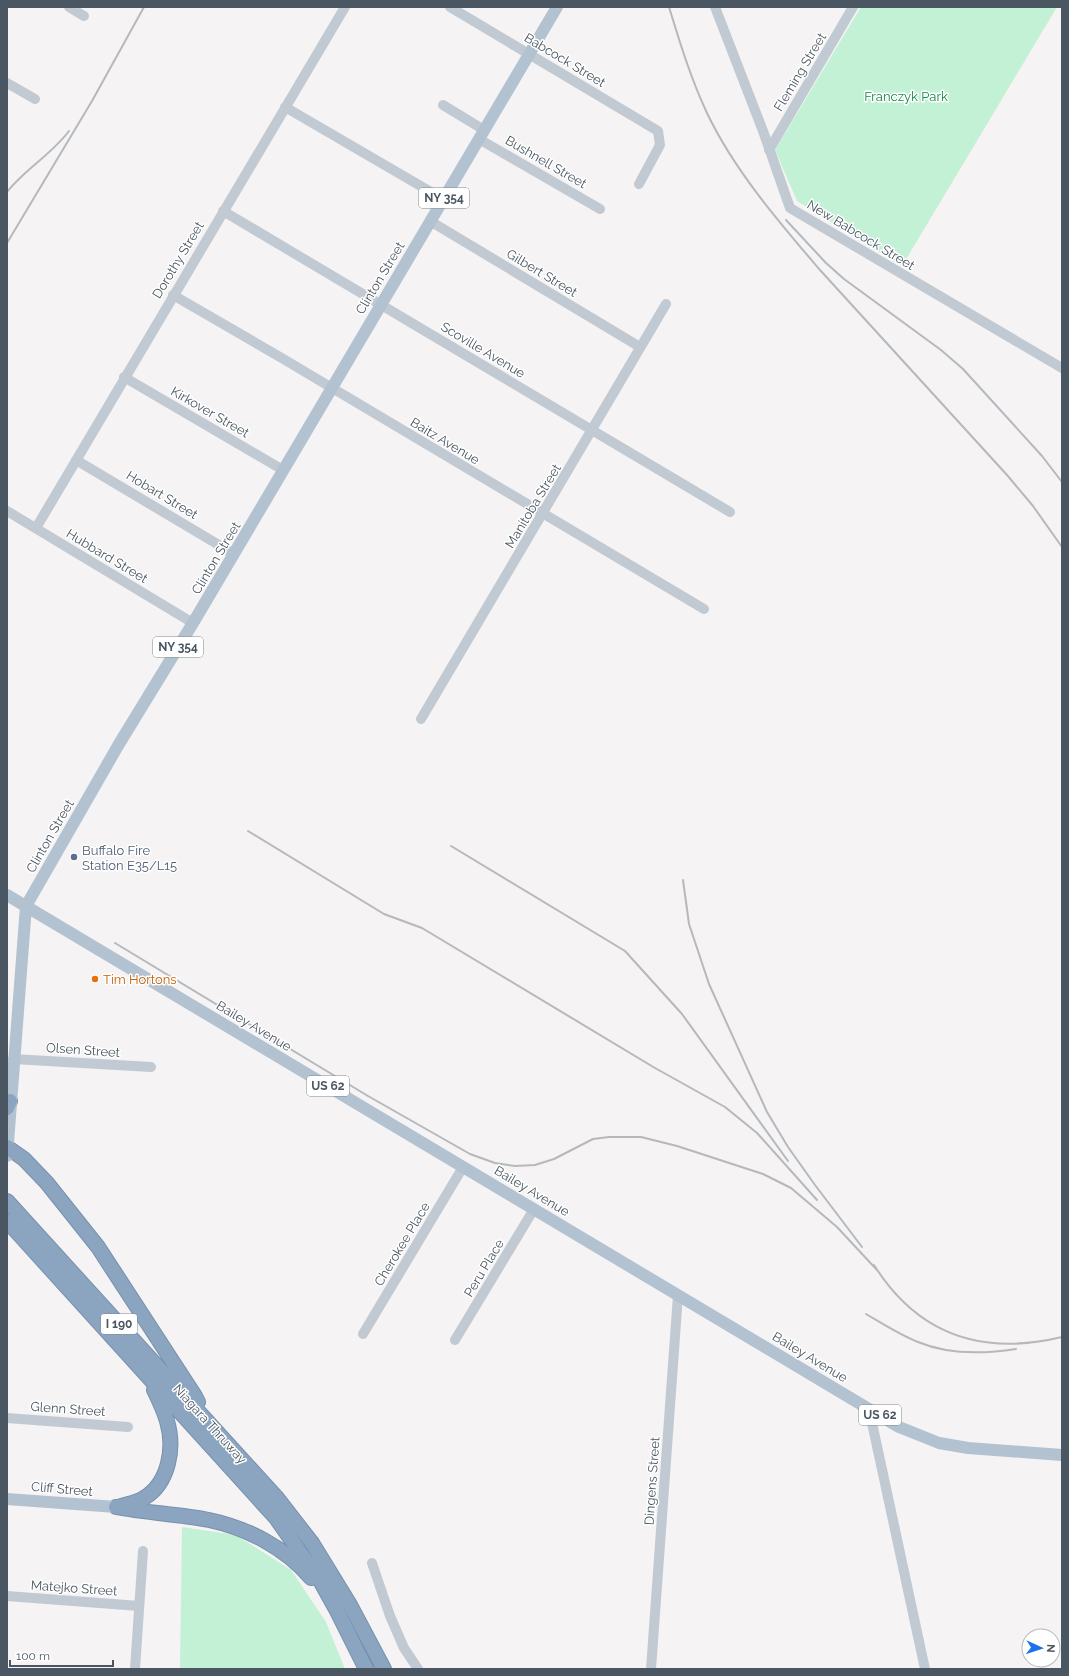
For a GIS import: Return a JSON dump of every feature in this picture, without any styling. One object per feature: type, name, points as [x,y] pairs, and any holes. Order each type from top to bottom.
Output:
[{"type":"highway","points":[[7,1150],[24,1159],[47,1183],[98,1247],[196,1396],[204,1418]]},
{"type":"highway","name":"Niagara Thruway","points":[[7,1201],[277,1498],[312,1543],[350,1605],[384,1669]]},
{"type":"highway","name":"Niagara Thruway","points":[[7,1222],[276,1518],[321,1582],[366,1669]]},
{"type":"highway","points":[[116,1508],[149,1495],[163,1478],[168,1465],[170,1454],[170,1430],[148,1377]]},
{"type":"highway","points":[[116,1508],[209,1520],[239,1528],[259,1536],[293,1561],[308,1575],[336,1609]]},
{"type":"main road","name":"Clinton Street","points":[[7,1150],[9,1104],[26,906],[119,744],[193,623],[557,7]]},
{"type":"main road","name":"Bailey Avenue","points":[[7,895],[899,1427],[939,1443],[968,1448],[1062,1455]]},
{"type":"main road","name":"Cliff Street","points":[[7,1499],[116,1508]]},
{"type":"street","points":[[69,7],[84,16]]},
{"type":"street","name":"Dorothy Street","points":[[36,528],[172,295],[345,7]]},
{"type":"street","name":"Babcock Street","points":[[450,7],[656,128],[658,131],[660,145],[639,184]]},
{"type":"street","name":"New Babcock Street","points":[[715,7],[790,208],[1062,368]]},
{"type":"street","name":"Fleming Street","points":[[769,150],[853,7]]},
{"type":"street","points":[[7,83],[35,99]]},
{"type":"street","name":"Bushnell Street","points":[[443,105],[481,134],[600,209]]},
{"type":"street","points":[[285,107],[443,199]]},
{"type":"street","name":"Scoville Avenue","points":[[223,211],[730,512]]},
{"type":"street","name":"Gilbert Street","points":[[430,221],[640,347]]},
{"type":"street","name":"Baitz Avenue","points":[[172,295],[704,609]]},
{"type":"street","name":"Manitoba Street","points":[[421,719],[666,304]]},
{"type":"street","name":"Kirkover Street","points":[[124,377],[283,470]]},
{"type":"street","name":"Hobart Street","points":[[76,460],[234,554]]},
{"type":"street","name":"Hubbard Street","points":[[7,511],[193,623]]},
{"type":"street","name":"Olsen Street","points":[[13,1059],[151,1067]]},
{"type":"street","name":"Cherokee Place","points":[[363,1334],[463,1167]]},
{"type":"street","name":"Peru Place","points":[[455,1340],[534,1209]]},
{"type":"street","name":"Dingens Street","points":[[651,1669],[678,1294]]},
{"type":"street","points":[[869,1409],[925,1669]]},
{"type":"street","name":"Glenn Street","points":[[7,1418],[128,1427]]},
{"type":"street","points":[[135,1669],[143,1551]]},
{"type":"street","points":[[372,1563],[390,1616],[404,1648],[418,1669]]},
{"type":"street","name":"Matejko Street","points":[[7,1596],[139,1606]]},
{"type":"green space","name":"Franczyk Park","points":[[861,7],[1057,7],[902,266],[797,201],[775,150]]},
{"type":"green space","points":[[182,1527],[236,1535],[291,1570],[326,1622],[345,1669],[180,1669]]},
{"type":"railway","points":[[7,243],[92,101],[144,7]]},
{"type":"railway","points":[[669,7],[686,61],[707,113],[730,155],[758,195],[820,270],[1007,475],[1033,506],[1062,547]]},
{"type":"railway","points":[[7,192],[22,176],[62,140],[69,131]]},
{"type":"railway","points":[[786,220],[826,263],[844,279],[941,350],[963,369],[1042,456],[1062,482]]},
{"type":"railway","points":[[248,831],[384,914],[422,928],[655,1068],[725,1107],[757,1133],[817,1200]]},
{"type":"railway","points":[[451,846],[625,951],[682,1014],[788,1161]]},
{"type":"railway","points":[[683,880],[689,924],[709,984],[767,1112],[788,1147],[862,1247]]},
{"type":"railway","points":[[115,943],[368,1096],[470,1154],[495,1163],[515,1166],[535,1165],[554,1159],[593,1139],[609,1137],[641,1137],[677,1146],[763,1174],[791,1188],[837,1227],[877,1270]]},
{"type":"railway","points":[[874,1265],[891,1289],[911,1308],[932,1324],[955,1334],[979,1341],[1005,1344],[1033,1342],[1062,1337]]},
{"type":"railway","points":[[866,1314],[911,1339],[942,1349],[967,1352],[992,1352],[1016,1349]]},
{"type":"place","name":"Buffalo Fire Station E35/L15","points":[[74,857]]},
{"type":"place","name":"Tim Hortons","points":[[95,979]]}]
